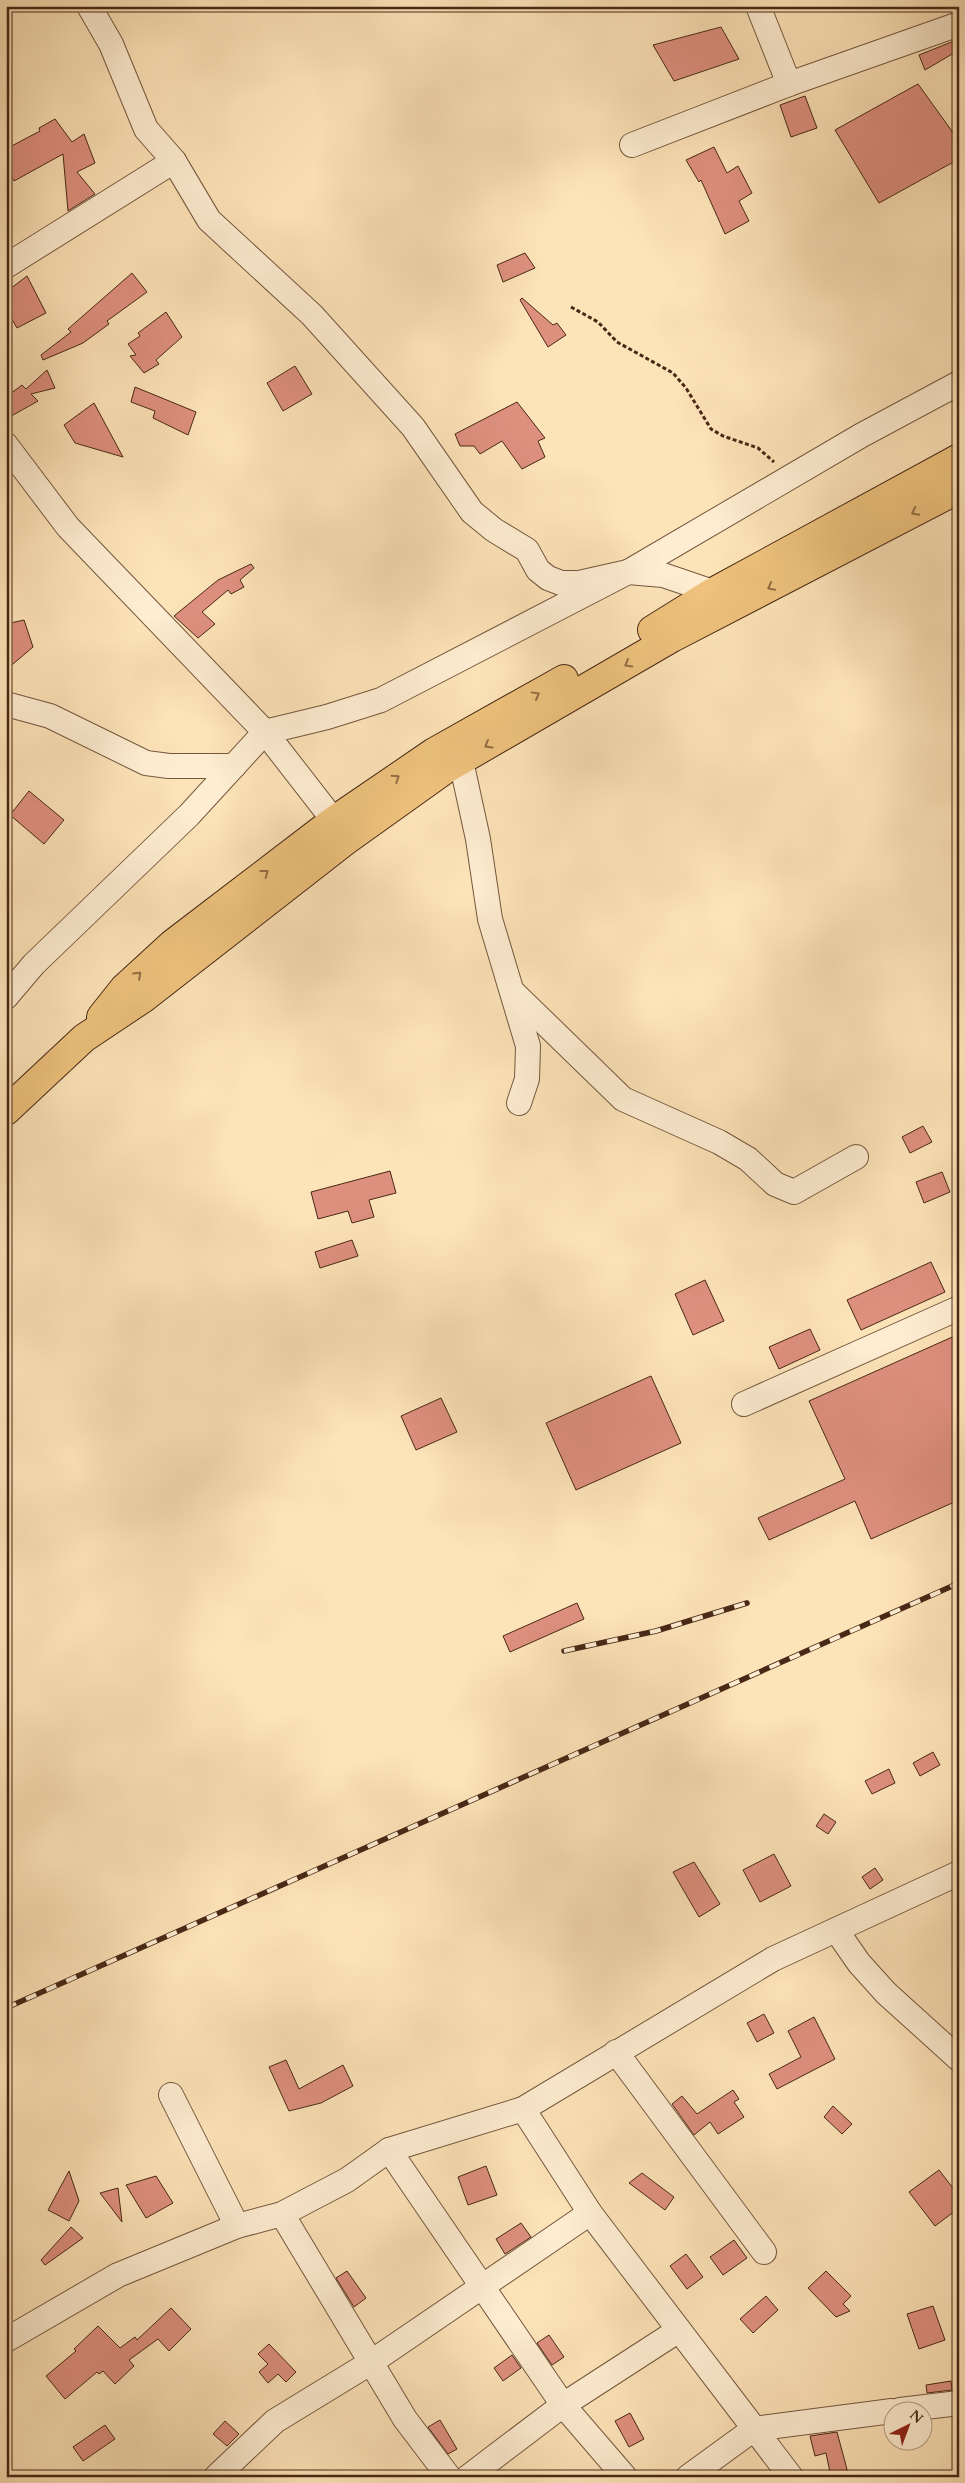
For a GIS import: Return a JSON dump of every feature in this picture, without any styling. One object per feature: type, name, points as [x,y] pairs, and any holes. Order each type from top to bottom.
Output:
[{"type":"highway","points":[[6,1111],[84,1038],[144,998],[434,752],[666,622],[713,592],[959,458]]},
{"type":"highway","points":[[340,830],[672,638],[959,489]]},
{"type":"street","points":[[89,6],[111,44],[146,129],[174,161],[209,220],[312,315],[382,392],[413,427],[472,512],[494,530],[527,550],[538,570],[548,578],[561,583],[579,583],[628,572],[663,575],[713,592]]},
{"type":"street","points":[[758,6],[789,84]]},
{"type":"street","points":[[632,145],[789,84],[959,24]]},
{"type":"street","points":[[6,266],[174,161]]},
{"type":"street","points":[[6,997],[34,964],[189,815],[264,732],[327,717],[381,700],[628,572],[862,436],[959,383]]},
{"type":"street","points":[[6,445],[68,527],[264,732],[340,830]]},
{"type":"street","points":[[6,704],[50,716],[146,763],[169,766],[234,766]]},
{"type":"street","points":[[461,760],[478,839],[490,919],[515,994],[528,1046],[528,1079],[519,1102]]},
{"type":"street","points":[[515,994],[623,1099],[719,1142],[748,1159],[775,1184],[794,1192],[856,1157]]},
{"type":"street","points":[[744,1404],[959,1308]]},
{"type":"street","points":[[6,2340],[118,2275],[237,2226],[282,2214],[347,2180],[389,2150],[523,2109],[773,1959],[959,1873]]},
{"type":"street","points":[[836,1930],[859,1964],[886,1993],[959,2059]]},
{"type":"street","points":[[616,2052],[764,2252]]},
{"type":"street","points":[[171,2095],[237,2226]]},
{"type":"street","points":[[523,2109],[590,2213],[791,2477]]},
{"type":"street","points":[[389,2150],[563,2405],[625,2477]]},
{"type":"street","points":[[216,2477],[275,2422],[370,2363],[590,2213]]},
{"type":"street","points":[[282,2214],[405,2419],[449,2477]]},
{"type":"street","points":[[468,2477],[563,2405],[678,2330]]},
{"type":"street","points":[[932,2406],[959,2403]]},
{"type":"street","points":[[688,2477],[754,2429],[882,2412]]},
{"type":"path","points":[[571,308],[598,322],[617,342],[673,373],[686,388],[711,429],[722,436],[758,448],[773,458],[782,484]]},
{"type":"building","points":[[721,27],[739,59],[674,81],[653,45]]},
{"type":"building","points":[[959,39],[959,50],[925,70],[919,55]]},
{"type":"building","points":[[918,84],[959,141],[959,159],[879,203],[835,130]]},
{"type":"building","points":[[805,96],[817,128],[791,137],[780,105]]},
{"type":"building","points":[[55,119],[72,142],[84,134],[95,163],[77,172],[95,194],[68,211],[63,154],[14,181],[6,168],[6,149],[40,131],[39,128]]},
{"type":"building","points":[[714,147],[727,173],[738,166],[752,193],[739,201],[749,221],[725,234],[701,180],[699,182],[686,160]]},
{"type":"building","points":[[525,253],[535,268],[503,282],[497,265]]},
{"type":"building","points":[[132,273],[147,292],[107,321],[109,324],[83,343],[43,360],[41,355],[71,332],[68,329]]},
{"type":"building","points":[[27,276],[46,313],[17,328],[6,309],[6,292]]},
{"type":"building","points":[[522,298],[553,325],[557,323],[566,335],[548,347],[520,300]]},
{"type":"building","points":[[166,312],[182,337],[156,360],[159,364],[144,373],[130,356],[136,355],[128,344],[140,336],[138,333]]},
{"type":"building","points":[[295,366],[312,394],[283,411],[267,383]]},
{"type":"building","points":[[47,370],[55,388],[31,394],[38,401],[6,419],[6,397],[22,385],[26,389]]},
{"type":"building","points":[[135,387],[196,412],[188,435],[153,418],[155,411],[131,402]]},
{"type":"building","points":[[517,402],[545,438],[538,441],[545,457],[522,469],[502,441],[480,454],[474,446],[460,446],[455,434]]},
{"type":"building","points":[[94,403],[123,457],[75,443],[64,425]]},
{"type":"building","points":[[251,564],[254,568],[240,580],[244,587],[231,594],[228,590],[202,612],[215,624],[198,638],[174,616],[218,580]]},
{"type":"building","points":[[24,620],[33,647],[6,670],[6,624]]},
{"type":"building","points":[[29,791],[64,820],[44,844],[10,815]]},
{"type":"building","points":[[923,1126],[932,1142],[910,1153],[902,1137]]},
{"type":"building","points":[[390,1171],[396,1193],[369,1200],[374,1217],[352,1223],[348,1211],[318,1219],[311,1192]]},
{"type":"building","points":[[942,1172],[950,1192],[924,1203],[916,1182]]},
{"type":"building","points":[[352,1240],[358,1256],[320,1268],[315,1252]]},
{"type":"building","points":[[931,1262],[945,1292],[861,1330],[847,1300]]},
{"type":"building","points":[[705,1280],[724,1321],[693,1335],[675,1294]]},
{"type":"building","points":[[810,1329],[820,1350],[779,1369],[769,1347]]},
{"type":"building","points":[[959,1334],[959,1500],[871,1539],[855,1501],[769,1540],[758,1518],[845,1479],[809,1401]]},
{"type":"building","points":[[651,1376],[681,1443],[576,1490],[546,1423]]},
{"type":"building","points":[[441,1398],[457,1432],[416,1450],[401,1416]]},
{"type":"building","points":[[577,1603],[584,1619],[510,1652],[503,1636]]},
{"type":"building","points":[[933,1752],[940,1765],[920,1776],[913,1763]]},
{"type":"building","points":[[889,1769],[895,1783],[872,1794],[865,1781]]},
{"type":"building","points":[[824,1814],[836,1822],[828,1834],[816,1826]]},
{"type":"building","points":[[774,1854],[791,1886],[760,1902],[743,1870]]},
{"type":"building","points":[[694,1862],[720,1904],[699,1917],[673,1872]]},
{"type":"building","points":[[875,1868],[883,1880],[870,1889],[862,1877]]},
{"type":"building","points":[[764,2014],[774,2033],[757,2042],[747,2023]]},
{"type":"building","points":[[814,2017],[835,2059],[777,2089],[769,2074],[801,2057],[788,2031]]},
{"type":"building","points":[[286,2060],[299,2089],[343,2065],[353,2086],[321,2103],[289,2111],[269,2067]]},
{"type":"building","points":[[733,2090],[739,2099],[734,2102],[744,2117],[718,2134],[710,2122],[694,2135],[672,2104],[682,2096],[697,2114]]},
{"type":"building","points":[[833,2106],[852,2124],[842,2134],[824,2117]]},
{"type":"building","points":[[486,2166],[497,2195],[468,2205],[458,2177]]},
{"type":"building","points":[[939,2170],[959,2196],[959,2208],[935,2226],[909,2192]]},
{"type":"building","points":[[69,2171],[79,2201],[69,2221],[48,2210]]},
{"type":"building","points":[[642,2173],[674,2197],[665,2210],[629,2183]]},
{"type":"building","points":[[156,2176],[173,2203],[146,2218],[126,2185]]},
{"type":"building","points":[[118,2188],[122,2222],[100,2193]]},
{"type":"building","points":[[521,2223],[531,2237],[505,2254],[496,2239]]},
{"type":"building","points":[[71,2227],[83,2238],[45,2265],[41,2260]]},
{"type":"building","points":[[734,2240],[747,2258],[723,2275],[710,2257]]},
{"type":"building","points":[[686,2254],[703,2277],[687,2289],[670,2266]]},
{"type":"building","points":[[347,2271],[366,2298],[354,2307],[336,2278]]},
{"type":"building","points":[[826,2271],[851,2296],[843,2304],[850,2311],[836,2317],[808,2288]]},
{"type":"building","points":[[766,2296],[778,2310],[753,2333],[740,2319]]},
{"type":"building","points":[[933,2306],[945,2340],[919,2349],[907,2314]]},
{"type":"building","points":[[171,2308],[191,2329],[169,2351],[158,2339],[129,2360],[134,2366],[115,2384],[103,2371],[99,2374],[97,2372],[65,2399],[46,2376],[76,2351],[74,2349],[98,2326],[120,2348],[135,2337],[137,2340]]},
{"type":"building","points":[[549,2335],[564,2357],[552,2365],[537,2343]]},
{"type":"building","points":[[269,2344],[296,2372],[286,2382],[278,2374],[268,2383],[259,2372],[268,2364],[258,2354]]},
{"type":"building","points":[[512,2355],[521,2368],[503,2381],[494,2368]]},
{"type":"building","points":[[951,2381],[952,2390],[927,2393],[926,2385]]},
{"type":"building","points":[[630,2413],[644,2439],[629,2447],[615,2421]]},
{"type":"building","points":[[440,2420],[457,2449],[448,2454],[428,2427]]},
{"type":"building","points":[[225,2421],[239,2434],[227,2446],[213,2434]]},
{"type":"building","points":[[105,2425],[115,2439],[83,2461],[73,2447]]},
{"type":"building","points":[[837,2432],[848,2473],[831,2477],[826,2453],[815,2456],[810,2436]]},
{"type":"railway","points":[[6,2008],[959,1583]]},
{"type":"railway","points":[[564,1651],[656,1631],[747,1603]]}]
